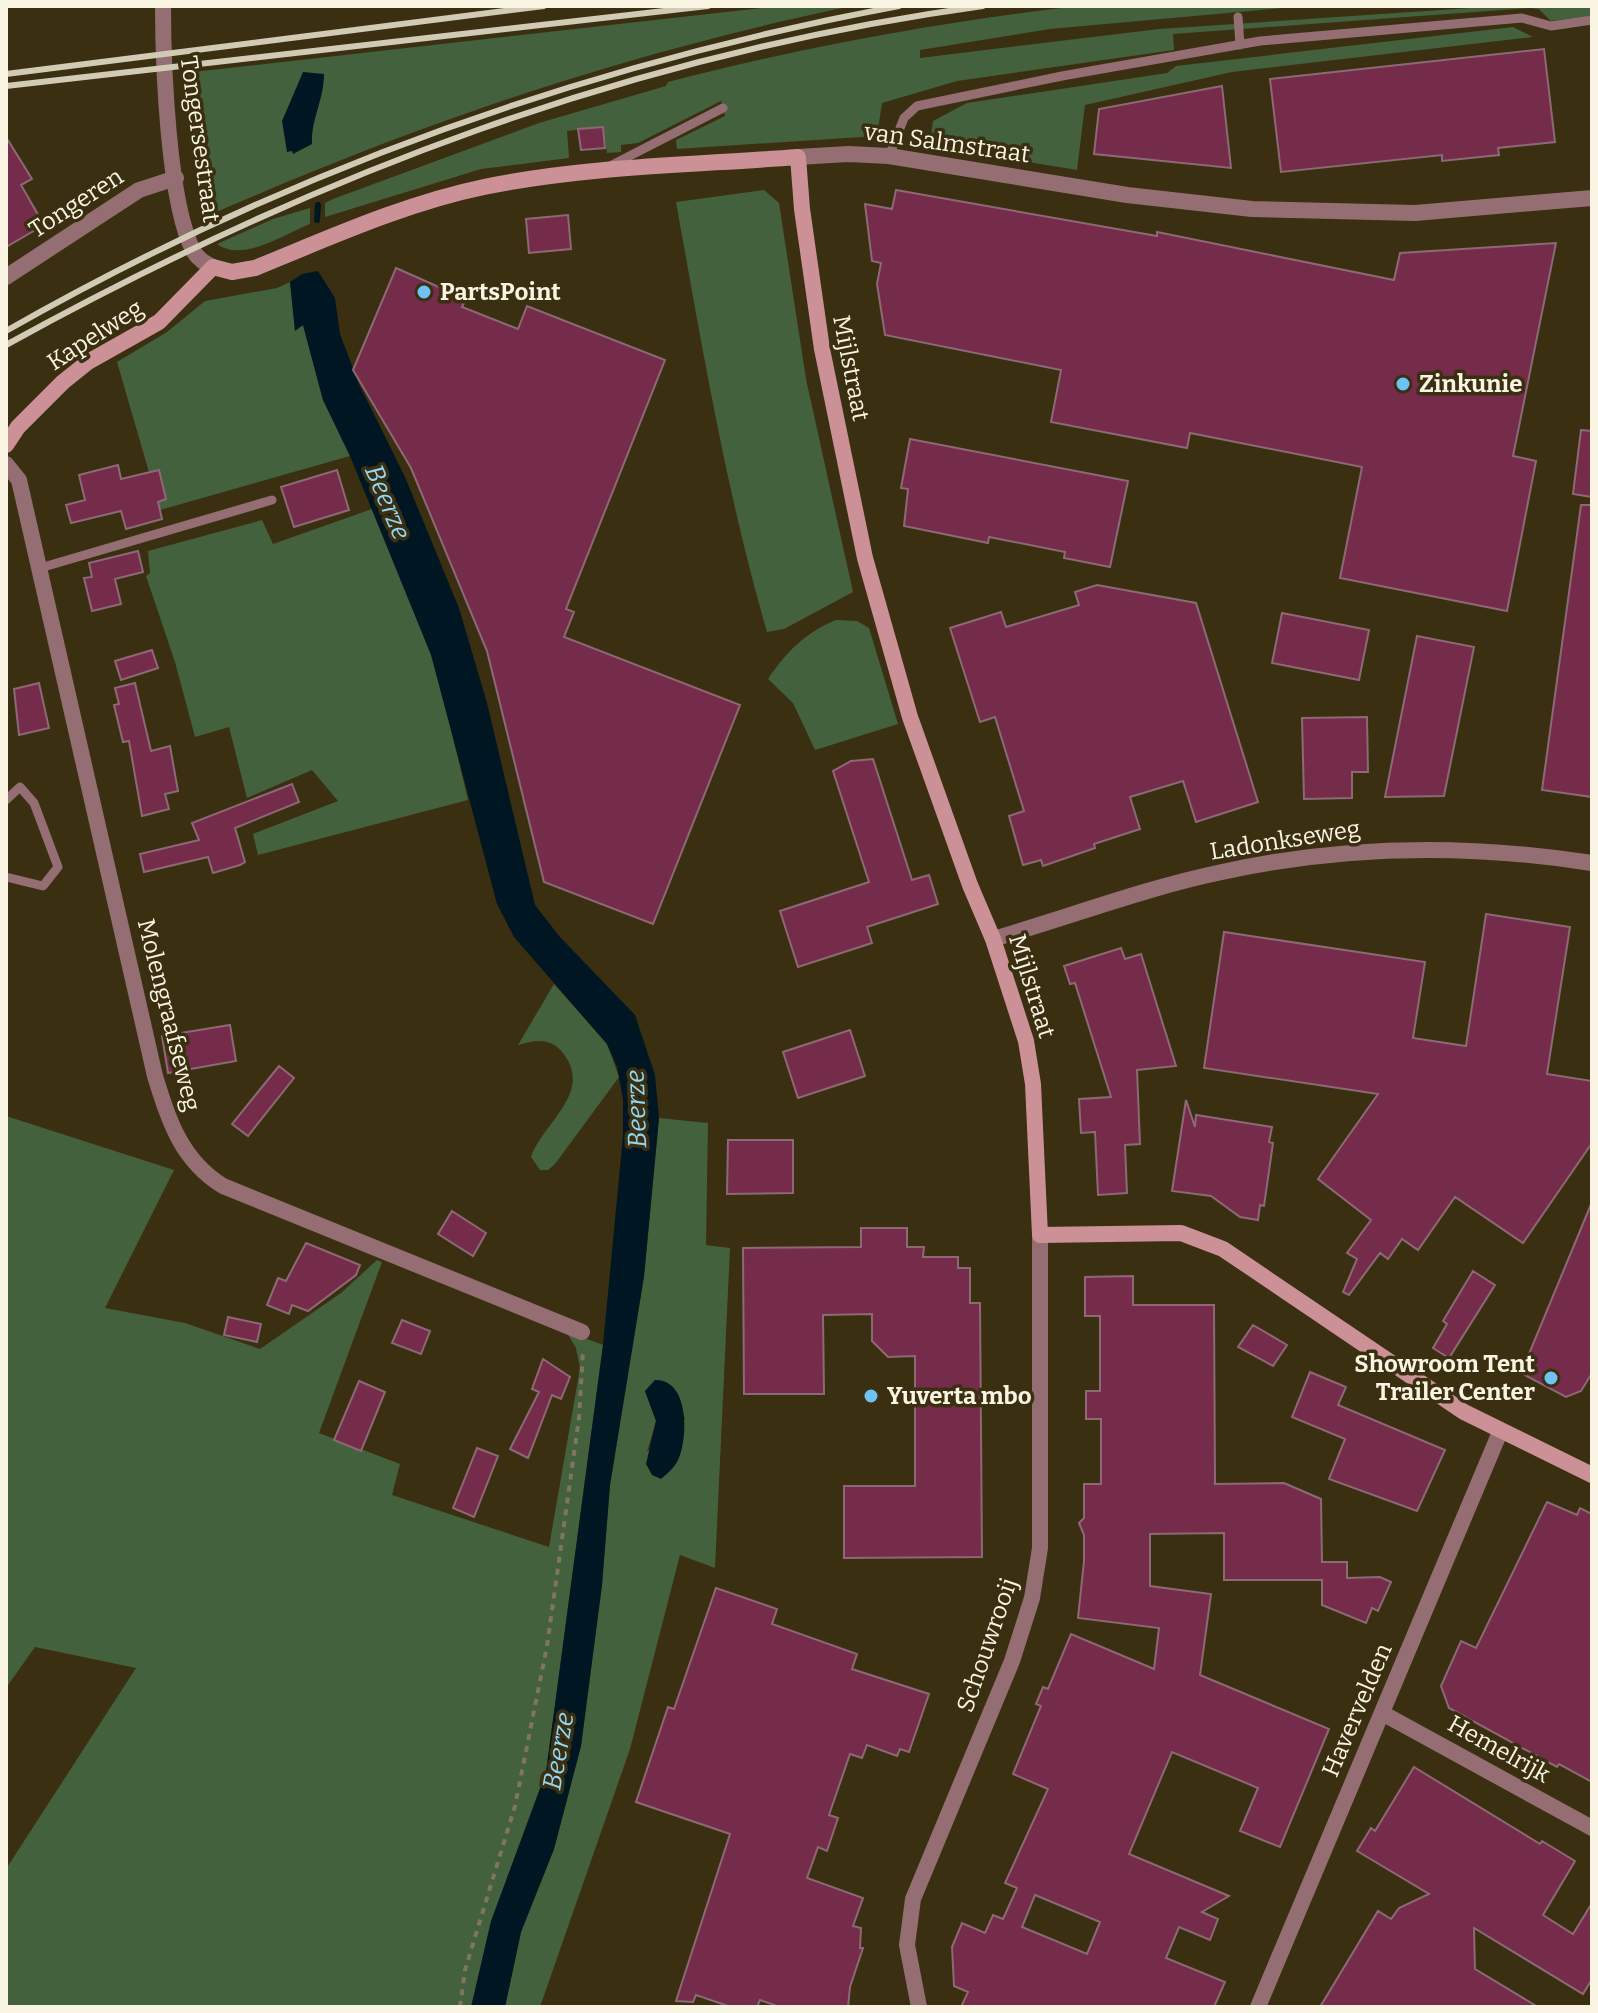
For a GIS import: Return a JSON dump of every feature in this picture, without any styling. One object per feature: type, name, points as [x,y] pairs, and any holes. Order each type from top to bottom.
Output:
[{"type":"main road","name":"van Salmstraat","points":[[213,267],[239,272],[255,268],[460,193],[598,172],[798,157]]},
{"type":"main road","name":"Mijlstraat","points":[[798,157],[802,209],[822,349],[865,558],[910,717],[970,885],[993,939],[1026,1041],[1033,1084],[1040,1235]]},
{"type":"main road","name":"Kapelweg","points":[[6,445],[18,427],[63,382],[88,362],[159,322],[213,267]]},
{"type":"main road","points":[[1040,1235],[1181,1233],[1223,1249],[1425,1388],[1500,1432],[1592,1475]]},
{"type":"street","name":"Tongersestraat","points":[[163,6],[165,78],[176,178],[192,247],[199,259],[213,267]]},
{"type":"street","name":"van Salmstraat","points":[[798,157],[848,154],[889,156],[1127,195],[1252,209],[1415,213],[1592,198]]},
{"type":"street","name":"Tongeren","points":[[6,277],[139,190],[176,178]]},
{"type":"street","name":"Molengraafseweg","points":[[6,464],[19,480],[155,1076],[177,1140],[192,1161],[223,1186],[582,1332]]},
{"type":"street","name":"Ladonkseweg","points":[[993,939],[1220,872],[1307,857],[1411,849],[1499,851],[1592,863]]},
{"type":"street","name":"Schouwrooij","points":[[919,2007],[907,1945],[913,1899],[1012,1661],[1036,1576],[1040,1548],[1040,1235]]},
{"type":"street","name":"Havervelden","points":[[1258,2007],[1500,1432]]},
{"type":"street","name":"Hemelrijk","points":[[1382,1713],[1592,1828]]},
{"type":"lane","points":[[1238,17],[1240,45]]},
{"type":"lane","points":[[889,156],[909,111],[929,102],[1240,45],[1522,18],[1551,26],[1592,20]]},
{"type":"lane","points":[[598,172],[723,108]]},
{"type":"lane","points":[[40,568],[272,500]]},
{"type":"lane","points":[[6,800],[20,787],[34,803],[58,867],[43,886],[6,877]]},
{"type":"path","points":[[460,2007],[465,1970],[515,1806],[547,1646],[579,1418],[582,1332]]},
{"type":"green space","points":[[780,6],[852,6],[684,46],[522,94],[363,152],[203,218],[184,73]]},
{"type":"green space","points":[[1078,6],[1305,6],[1050,29],[920,50],[920,58],[1159,29],[1500,6],[1592,6],[1592,16],[1551,21],[1539,9],[1530,8],[1173,34],[1174,50],[957,81],[882,103],[877,136],[677,149],[676,140],[725,116],[721,101],[638,143],[621,145],[621,152],[607,153],[603,127],[567,131],[569,158],[481,169],[325,217],[325,203],[333,199],[539,123],[666,86],[668,82],[872,37]]},
{"type":"green space","points":[[1513,27],[1533,37],[1232,72],[1085,105],[1077,170],[929,146],[933,121],[967,103],[1167,73],[1176,66]]},
{"type":"green space","points":[[764,190],[779,203],[806,379],[853,592],[784,629],[767,632],[727,472],[676,202]]},
{"type":"green space","points":[[310,208],[310,224],[264,245],[239,250],[217,244],[273,219]]},
{"type":"green space","points":[[290,282],[295,330],[303,325],[323,400],[350,456],[160,510],[117,362],[167,332],[205,301],[277,288]]},
{"type":"green space","points":[[372,509],[420,622],[437,671],[468,800],[258,855],[253,834],[338,801],[312,770],[247,798],[229,727],[195,737],[175,662],[146,576],[150,573],[148,551],[262,520],[273,544]]},
{"type":"green space","points":[[836,620],[857,621],[869,628],[898,724],[815,750],[793,703],[768,679],[798,644]]},
{"type":"green space","points":[[554,984],[607,1044],[619,1077],[555,1164],[548,1170],[540,1170],[531,1157],[570,1094],[573,1081],[571,1068],[563,1053],[553,1044],[536,1041],[518,1045]]},
{"type":"green space","points":[[6,1116],[174,1170],[105,1308],[185,1323],[260,1349],[341,1293],[377,1260],[382,1262],[319,1433],[400,1464],[392,1495],[549,1547],[580,1368],[576,1348],[566,1331],[603,1345],[546,1772],[471,2007],[6,2007],[6,1869],[136,1668],[35,1647],[6,1688]]},
{"type":"green space","points":[[659,1118],[708,1123],[706,1245],[730,1248],[715,1568],[680,1555],[630,1749],[540,2007],[505,2007],[521,1932],[554,1849],[581,1746],[602,1585],[610,1485],[644,1277]],"holes":[[[655,1380],[674,1389],[685,1419],[647,1452],[656,1421],[645,1391]]]},
{"type":"water","points":[[303,72],[324,74],[322,92],[313,126],[312,144],[293,154],[292,151],[287,152],[282,121]]},
{"type":"water","points":[[318,271],[335,298],[340,334],[359,384],[405,477],[459,608],[487,703],[535,905],[560,937],[635,1015],[655,1075],[659,1118],[644,1276],[610,1485],[602,1585],[581,1746],[554,1849],[521,1932],[505,2007],[471,2007],[491,1921],[546,1772],[603,1345],[623,1136],[623,1099],[617,1067],[607,1044],[514,937],[497,904],[431,655],[350,456],[323,400],[303,325],[295,331],[290,282],[302,274]]},
{"type":"water","points":[[655,1380],[666,1382],[675,1389],[680,1399],[684,1425],[678,1460],[661,1479],[652,1475],[646,1464],[656,1421],[645,1391]]},
{"type":"building","points":[[1544,49],[1555,142],[1498,148],[1499,155],[1442,161],[1442,155],[1281,172],[1270,79]]},
{"type":"building","points":[[1222,86],[1231,168],[1094,154],[1099,109]]},
{"type":"building","points":[[603,127],[605,148],[581,150],[578,129]]},
{"type":"building","points":[[6,137],[32,179],[21,185],[44,225],[6,247]]},
{"type":"building","points":[[896,190],[1157,236],[1157,232],[1394,280],[1400,253],[1556,243],[1513,456],[1536,461],[1507,611],[1340,578],[1362,467],[1190,433],[1187,448],[1051,422],[1061,370],[885,335],[877,284],[881,263],[872,261],[865,204],[892,209]]},
{"type":"building","points":[[568,215],[571,249],[529,253],[526,219]]},
{"type":"building","points":[[396,268],[466,299],[462,307],[518,329],[527,306],[665,360],[566,609],[574,612],[564,637],[740,705],[653,924],[544,882],[487,651],[411,468],[353,370]]},
{"type":"building","points":[[1581,430],[1592,431],[1592,497],[1573,494]]},
{"type":"building","points":[[910,439],[1128,481],[1110,567],[1064,558],[1065,552],[989,537],[988,543],[904,526],[908,489],[901,488]]},
{"type":"building","points":[[118,465],[121,479],[159,470],[166,499],[158,502],[162,519],[126,529],[121,511],[71,523],[66,505],[85,500],[79,475]]},
{"type":"building","points":[[337,470],[349,510],[294,527],[281,487]]},
{"type":"building","points":[[1581,505],[1592,505],[1592,797],[1542,790]]},
{"type":"building","points":[[138,551],[143,572],[115,579],[121,604],[92,611],[84,578],[92,577],[89,563]]},
{"type":"building","points":[[1097,585],[1196,603],[1258,802],[1196,822],[1183,781],[1130,797],[1140,829],[1043,866],[1041,860],[1023,865],[1009,816],[1024,811],[995,717],[980,722],[950,628],[1001,612],[1006,627],[1079,605],[1075,592]]},
{"type":"building","points":[[1282,613],[1369,630],[1359,680],[1272,663]]},
{"type":"building","points":[[1417,636],[1474,647],[1444,796],[1385,797]]},
{"type":"building","points":[[152,650],[158,668],[121,680],[115,661]]},
{"type":"building","points":[[39,683],[49,728],[19,735],[14,689]]},
{"type":"building","points":[[135,683],[151,751],[170,746],[178,791],[165,794],[169,809],[142,816],[129,741],[123,742],[114,705],[119,704],[115,688]]},
{"type":"building","points":[[1367,717],[1368,772],[1352,772],[1352,798],[1304,799],[1302,718]]},
{"type":"building","points":[[873,759],[912,880],[929,875],[938,904],[867,927],[872,943],[798,967],[780,911],[869,882],[833,771],[851,761]]},
{"type":"building","points":[[292,784],[299,802],[235,828],[245,862],[240,865],[213,873],[208,857],[144,872],[140,854],[199,840],[192,823]]},
{"type":"building","points":[[1486,914],[1570,927],[1547,1074],[1592,1081],[1592,1143],[1523,1243],[1455,1197],[1418,1250],[1402,1239],[1388,1259],[1380,1253],[1349,1295],[1343,1292],[1357,1259],[1347,1253],[1371,1220],[1318,1179],[1378,1094],[1204,1068],[1224,932],[1425,962],[1413,1038],[1466,1046]]},
{"type":"building","points":[[1121,948],[1125,959],[1141,954],[1176,1066],[1137,1070],[1140,1144],[1125,1145],[1127,1193],[1098,1195],[1095,1132],[1081,1133],[1079,1099],[1111,1097],[1075,983],[1070,984],[1064,966]]},
{"type":"building","points":[[230,1025],[236,1061],[168,1073],[162,1036]]},
{"type":"building","points":[[850,1030],[865,1076],[798,1098],[783,1052]]},
{"type":"building","points":[[279,1066],[294,1078],[248,1136],[232,1124]]},
{"type":"building","points":[[1186,1100],[1195,1127],[1196,1115],[1272,1127],[1269,1142],[1273,1143],[1264,1206],[1260,1205],[1258,1220],[1240,1217],[1211,1196],[1172,1191]]},
{"type":"building","points":[[728,1140],[793,1140],[793,1193],[727,1194]]},
{"type":"building","points":[[1592,1202],[1592,1373],[1581,1391],[1566,1397],[1521,1373]]},
{"type":"building","points":[[452,1211],[486,1233],[473,1256],[438,1234]]},
{"type":"building","points":[[861,1228],[907,1228],[907,1247],[924,1247],[923,1257],[958,1257],[958,1268],[970,1268],[970,1303],[980,1303],[982,1557],[844,1558],[844,1486],[915,1486],[915,1356],[888,1357],[872,1341],[872,1314],[823,1315],[824,1394],[744,1394],[743,1248],[861,1247]]},
{"type":"building","points":[[306,1243],[360,1265],[356,1275],[308,1311],[292,1305],[289,1314],[267,1305],[278,1278],[286,1281]]},
{"type":"building","points":[[1473,1271],[1495,1285],[1449,1358],[1433,1348],[1447,1324],[1443,1321]]},
{"type":"building","points":[[1133,1276],[1133,1305],[1214,1305],[1215,1484],[1284,1483],[1321,1499],[1322,1562],[1347,1562],[1347,1578],[1380,1577],[1391,1582],[1378,1611],[1372,1608],[1366,1623],[1322,1605],[1322,1580],[1224,1580],[1224,1533],[1150,1534],[1150,1586],[1211,1594],[1200,1675],[1329,1729],[1280,1847],[1240,1831],[1258,1788],[1172,1752],[1129,1854],[1229,1896],[1202,1912],[1218,1919],[1210,1940],[1179,1927],[1166,1958],[1225,1982],[1214,2007],[961,2007],[968,1992],[954,1986],[952,1947],[962,1923],[985,1933],[993,1915],[1003,1919],[1017,1888],[1005,1883],[1048,1789],[1013,1774],[1041,1706],[1036,1704],[1043,1687],[1048,1689],[1071,1634],[1154,1669],[1159,1628],[1078,1618],[1084,1561],[1084,1535],[1079,1523],[1084,1518],[1084,1484],[1101,1484],[1101,1419],[1086,1419],[1086,1391],[1100,1391],[1100,1316],[1085,1316],[1085,1277]],"holes":[[[1035,1895],[1100,1922],[1087,1954],[1022,1927]]]},
{"type":"building","points":[[228,1317],[261,1324],[257,1342],[224,1335]]},
{"type":"building","points":[[402,1320],[430,1331],[421,1354],[392,1343]]},
{"type":"building","points":[[1253,1325],[1287,1345],[1273,1366],[1238,1347]]},
{"type":"building","points":[[543,1359],[570,1377],[561,1399],[552,1395],[528,1458],[510,1449],[539,1392],[532,1389]]},
{"type":"building","points":[[1310,1372],[1346,1387],[1338,1405],[1445,1450],[1417,1511],[1329,1479],[1345,1439],[1292,1417]]},
{"type":"building","points":[[359,1381],[385,1392],[361,1451],[334,1440]]},
{"type":"building","points":[[477,1448],[498,1456],[474,1517],[453,1508]]},
{"type":"building","points":[[1547,1502],[1577,1515],[1580,1508],[1592,1514],[1592,1782],[1559,1764],[1557,1767],[1449,1708],[1441,1686],[1461,1641],[1476,1648]]},
{"type":"building","points":[[716,1588],[777,1609],[772,1624],[857,1654],[852,1669],[929,1694],[909,1752],[900,1749],[897,1756],[867,1745],[862,1758],[850,1754],[829,1815],[838,1818],[827,1851],[818,1847],[807,1878],[863,1898],[853,1926],[861,1928],[860,1948],[863,1948],[850,1987],[848,2007],[780,2007],[760,2000],[757,2007],[731,2007],[696,1995],[693,2002],[676,2001],[730,1834],[636,1802],[668,1707],[674,1709]]},
{"type":"building","points":[[1414,1767],[1540,1844],[1542,1841],[1575,1861],[1543,1915],[1573,1934],[1592,1903],[1592,1979],[1583,1994],[1474,1928],[1475,1969],[1538,2007],[1320,2007],[1378,1911],[1391,1919],[1399,1908],[1429,1894],[1357,1851],[1371,1828],[1375,1831]]},
{"type":"waterway","name":"Beerze","points":[[317,220],[318,205]]},
{"type":"railway","points":[[6,74],[544,6]]},
{"type":"railway","points":[[6,86],[708,6]]},
{"type":"railway","points":[[6,331],[219,221],[439,131],[666,59],[782,30],[899,6]]},
{"type":"railway","points":[[6,345],[239,227],[358,176],[478,130],[601,90],[726,55],[853,27],[983,6]]},
{"type":"place","name":"PartsPoint","points":[[424,292]]},
{"type":"place","name":"Zinkunie","points":[[1403,384]]},
{"type":"place","name":"Showroom Tent Trailer Center","points":[[1551,1378]]},
{"type":"place","name":"Yuverta mbo","points":[[871,1396]]}]
